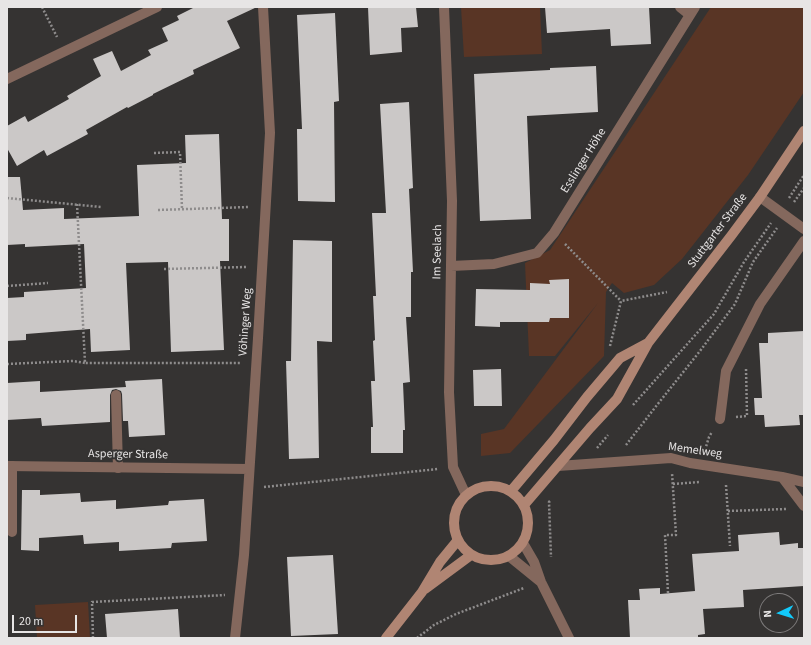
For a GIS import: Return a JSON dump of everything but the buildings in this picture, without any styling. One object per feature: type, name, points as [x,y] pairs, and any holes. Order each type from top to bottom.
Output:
[{"type":"street","points":[[7,79],[157,7]]},
{"type":"street","name":"Vöhinger Weg","points":[[235,638],[244,555],[270,134],[264,7]]},
{"type":"street","name":"Im Seelach","points":[[444,7],[452,201],[449,392],[453,468],[466,495]]},
{"type":"street","points":[[680,7],[693,11]]},
{"type":"street","name":"Esslinger Höhe","points":[[451,266],[494,264],[537,253],[554,233],[693,11]]},
{"type":"street","name":"Stuttgarter Straße","points":[[524,506],[590,428],[617,400],[648,343],[760,197],[804,131]]},
{"type":"street","points":[[760,197],[804,229]]},
{"type":"street","points":[[720,419],[726,371],[760,304],[804,241]]},
{"type":"street","name":"Stuttgarter Straße","points":[[511,491],[620,358],[648,343]]},
{"type":"street","points":[[116,395],[118,468]]},
{"type":"street","name":"Memelweg","points":[[558,466],[671,458],[690,463],[782,477],[804,482]]},
{"type":"street","points":[[10,466],[12,532]]},
{"type":"street","name":"Asperger Straße","points":[[10,466],[249,469]]},
{"type":"street","points":[[782,477],[804,506]]},
{"type":"street","points":[[493,485],[511,491],[519,498],[528,515],[529,524],[523,543],[508,556],[499,560],[480,559],[471,555],[458,540],[455,531],[455,512],[459,503],[466,495],[483,486],[493,485]]},
{"type":"street","points":[[386,638],[422,592],[440,562],[458,540]]},
{"type":"street","points":[[523,543],[534,562],[541,582],[569,638]]},
{"type":"street","points":[[422,592],[471,555]]},
{"type":"street","points":[[508,556],[541,582]]},
{"type":"path","points":[[42,7],[64,52]]},
{"type":"path","points":[[154,153],[180,152],[182,209]]},
{"type":"path","points":[[612,462],[700,351],[735,304],[753,262],[804,175]]},
{"type":"path","points":[[629,411],[714,314],[744,262],[804,188]]},
{"type":"path","points":[[7,198],[101,207]]},
{"type":"path","points":[[77,204],[85,363]]},
{"type":"path","points":[[158,210],[266,207]]},
{"type":"path","points":[[554,233],[621,301]]},
{"type":"path","points":[[164,269],[262,267]]},
{"type":"path","points":[[7,286],[48,283]]},
{"type":"path","points":[[621,301],[691,288]]},
{"type":"path","points":[[606,374],[608,356],[621,301]]},
{"type":"path","points":[[7,364],[73,361],[85,363],[256,363]]},
{"type":"path","points":[[582,465],[608,435]]},
{"type":"path","points":[[668,593],[665,535],[676,535],[671,458]]},
{"type":"path","points":[[248,488],[453,468]]},
{"type":"path","points":[[726,480],[730,546]]},
{"type":"path","points":[[673,484],[703,482]]},
{"type":"path","points":[[417,638],[434,625],[456,614],[541,582],[551,559],[549,502],[554,497]]},
{"type":"path","points":[[728,511],[789,509]]},
{"type":"path","points":[[93,638],[92,602],[239,595]]},
{"type":"shaded area","points":[[461,7],[540,7],[542,54],[464,57]]},
{"type":"shaded area","points":[[711,7],[804,7],[804,92],[748,175],[682,259],[654,285],[624,293],[612,283],[606,292],[604,356],[510,453],[481,456],[481,434],[504,429],[598,303],[555,356],[529,356],[525,263],[550,250]]},
{"type":"shaded area","points":[[88,602],[90,638],[37,638],[35,605]]}]
